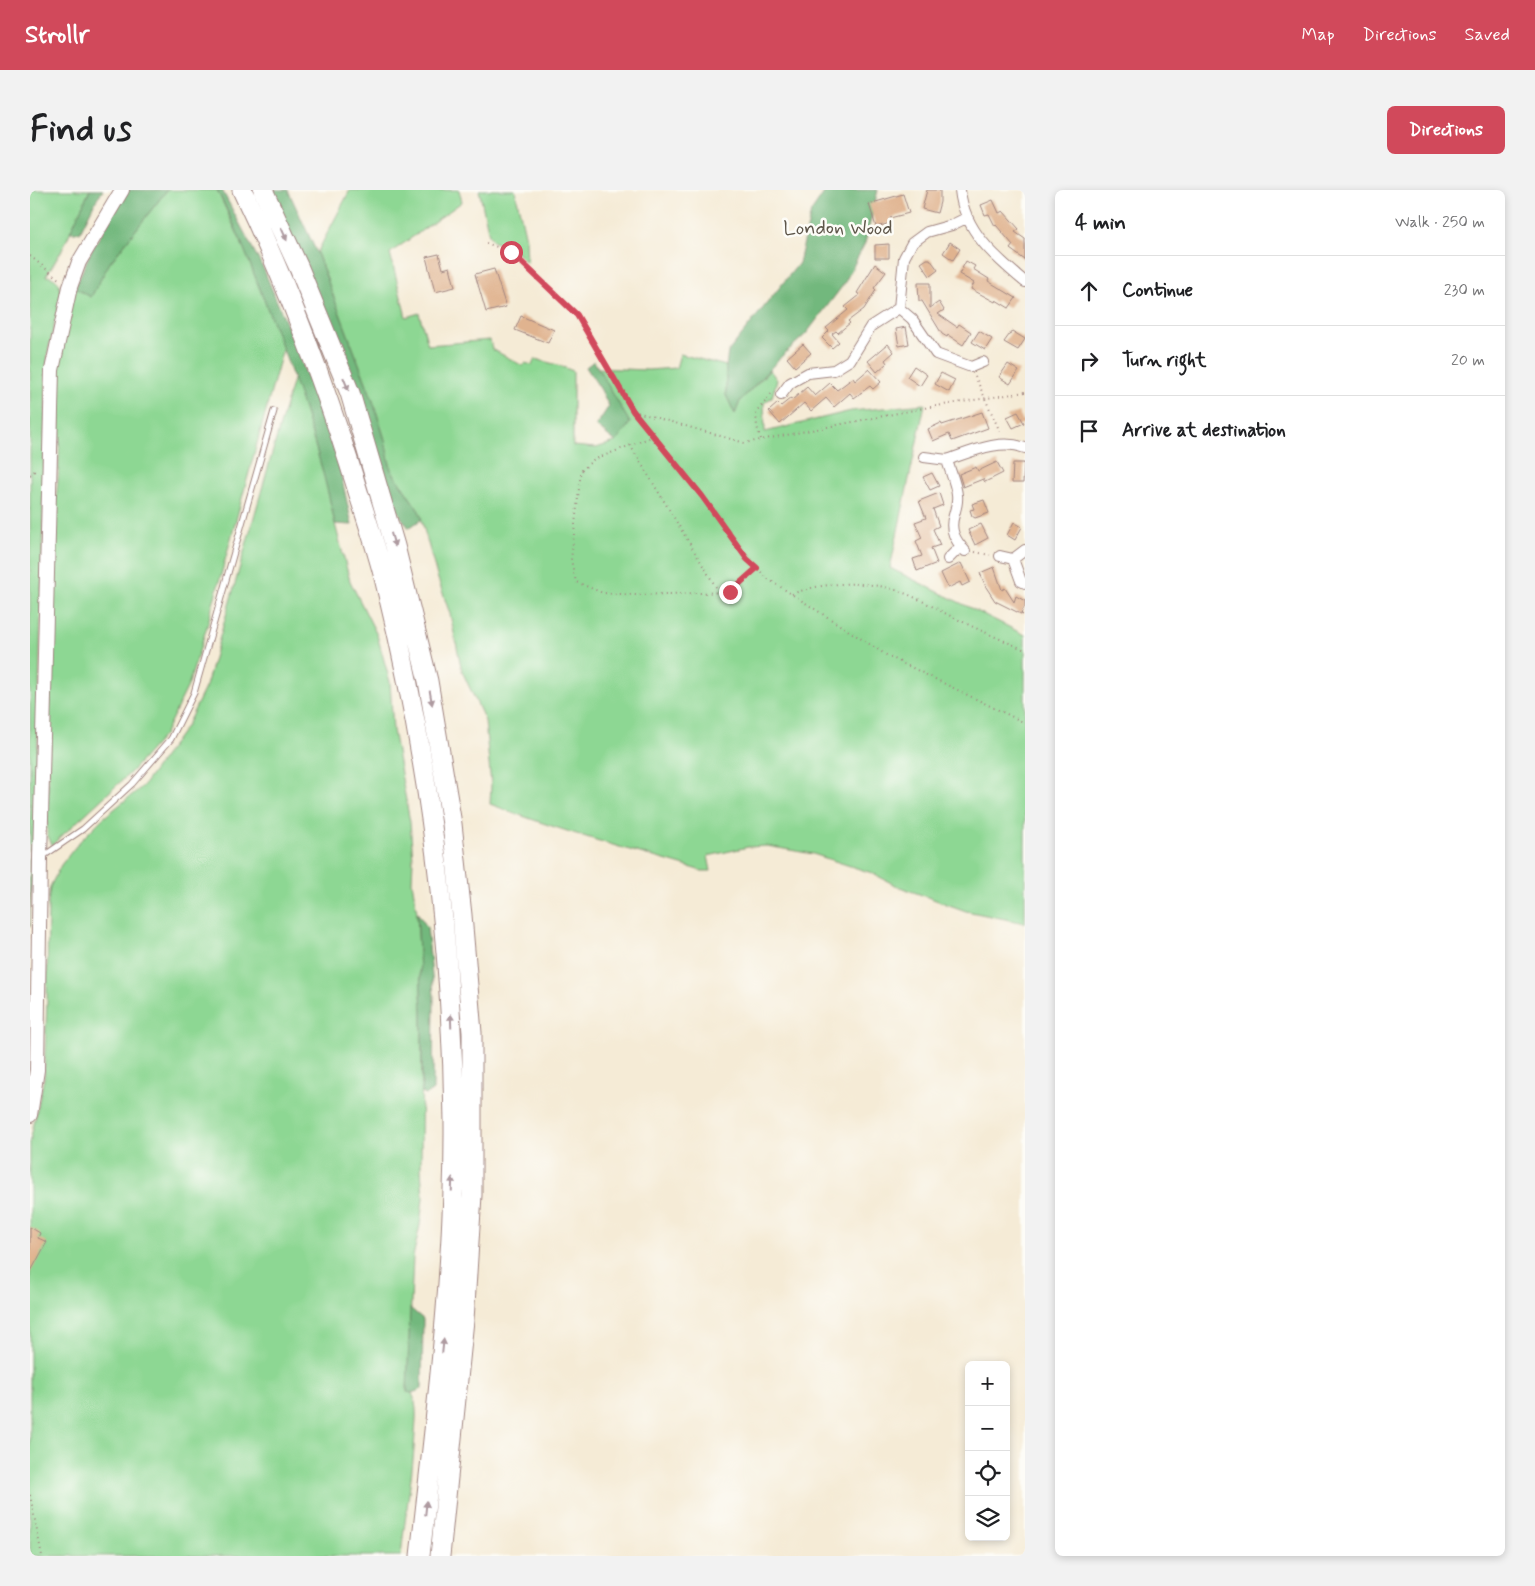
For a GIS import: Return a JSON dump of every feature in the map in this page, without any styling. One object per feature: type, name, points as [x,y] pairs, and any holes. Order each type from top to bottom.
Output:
[{"type":"highway","points":[[242,190],[265,237],[328,397],[386,584],[417,731],[438,865],[452,1017],[454,1126],[449,1287],[420,1556]]},
{"type":"highway","points":[[264,190],[299,268],[350,393],[395,546],[428,681],[452,824],[472,1033],[472,1195],[464,1320],[440,1556]]},
{"type":"street","points":[[30,1115],[37,1070],[40,858],[52,370],[70,287],[79,262],[122,190]]},
{"type":"street","points":[[960,190],[966,218],[984,243],[1006,266],[1025,282]]},
{"type":"street","points":[[899,308],[904,258],[912,243],[926,232],[952,225],[966,218]]},
{"type":"street","points":[[899,308],[912,319],[936,354],[971,367],[983,362]]},
{"type":"street","points":[[781,395],[790,383],[808,373],[834,370],[850,360],[871,326],[899,308]]},
{"type":"street","points":[[924,456],[947,460],[982,448],[1006,444],[1025,448]]},
{"type":"street","points":[[947,460],[957,495],[957,505],[951,528],[956,541],[963,548],[948,559]]},
{"type":"street","points":[[1000,556],[1013,559],[1025,550]]},
{"type":"street","points":[[1013,559],[1021,581],[1025,583]]},
{"type":"lane","points":[[40,858],[83,829],[132,784],[171,739],[194,693],[274,411]]},
{"type":"path","points":[[486,243],[511,252],[577,315],[633,411],[702,496],[747,559],[765,577],[888,656],[1025,723]]},
{"type":"path","points":[[30,256],[48,272],[70,287]]},
{"type":"path","points":[[971,367],[1006,444]]},
{"type":"path","points":[[762,440],[757,427],[756,413],[774,391],[781,395]]},
{"type":"path","points":[[633,411],[745,443],[1025,392]]},
{"type":"path","points":[[654,436],[593,460],[581,471],[571,560],[576,582],[603,593],[730,592],[757,568]]},
{"type":"path","points":[[630,445],[720,592]]},
{"type":"path","points":[[963,548],[1000,556]]},
{"type":"path","points":[[792,594],[806,588],[835,585],[880,586],[904,593],[1025,650]]},
{"type":"path","points":[[30,1495],[42,1556]]},
{"type":"green space","points":[[30,190],[90,190],[62,250],[46,276],[59,283],[60,299],[48,352],[46,378],[35,873],[31,892],[30,927]]},
{"type":"green space","points":[[90,190],[103,190],[80,232],[70,232]]},
{"type":"green space","points":[[127,190],[167,190],[109,264],[91,297],[75,288],[90,253]]},
{"type":"green space","points":[[167,190],[217,190],[244,248],[283,348],[206,630],[188,686],[164,735],[130,773],[52,845],[47,834],[53,519],[57,495],[59,457],[57,387],[61,346],[75,288],[91,297],[109,264]]},
{"type":"green space","points":[[217,190],[222,190],[264,270],[300,357],[337,456],[352,525],[335,524],[322,469],[297,389],[250,264]]},
{"type":"green space","points":[[271,190],[288,190],[317,253],[373,401],[385,440],[391,470],[419,511],[422,519],[409,528],[401,517],[391,495],[355,392]]},
{"type":"green space","points":[[350,190],[459,190],[462,202],[390,253],[406,317],[419,313],[428,345],[490,340],[492,349],[523,366],[525,363],[532,365],[535,359],[573,371],[573,446],[596,448],[615,442],[630,423],[597,368],[648,370],[676,368],[680,354],[726,366],[726,395],[735,414],[740,401],[770,370],[777,380],[772,397],[764,403],[765,432],[851,411],[925,404],[890,568],[1025,635],[1025,923],[966,911],[897,886],[872,873],[813,854],[767,846],[748,847],[708,856],[711,871],[702,871],[569,832],[490,804],[491,785],[485,721],[462,671],[450,614],[419,511],[391,470],[385,440],[373,401],[317,253]]},
{"type":"green space","points":[[479,190],[515,190],[526,239],[527,263],[513,249],[494,242],[489,235]]},
{"type":"green space","name":"London Wood","points":[[826,190],[878,190],[865,243],[844,284],[806,334],[782,356],[740,401],[735,414],[726,395],[728,352],[799,263],[811,212]]},
{"type":"green space","points":[[594,361],[630,423],[616,442],[596,426],[609,406],[586,367]]},
{"type":"green space","points":[[294,376],[326,481],[350,581],[377,635],[390,682],[393,730],[410,822],[413,859],[412,882],[417,912],[422,1011],[421,1169],[423,1198],[420,1225],[413,1257],[407,1392],[412,1393],[414,1398],[416,1424],[413,1465],[401,1556],[30,1556],[30,1142],[44,1078],[50,887],[61,865],[80,841],[102,819],[143,786],[187,725],[206,686]]},
{"type":"green space","points":[[417,912],[427,927],[434,995],[433,1090],[426,1095],[422,1093],[422,1011]]},
{"type":"green space","points":[[410,1308],[423,1319],[422,1389],[412,1393],[407,1392]]},
{"type":"building","points":[[927,190],[940,190],[940,202],[937,213],[922,209]]},
{"type":"building","points":[[903,194],[909,213],[890,218],[891,223],[876,227],[869,204]]},
{"type":"building","points":[[993,200],[999,213],[1003,211],[1019,229],[1015,232],[1025,239],[1025,260],[1010,249],[1013,245],[995,226],[989,214],[985,215],[981,205]]},
{"type":"building","points":[[950,242],[960,249],[953,260],[943,253]]},
{"type":"building","points":[[889,244],[889,258],[875,258],[875,245]]},
{"type":"building","points":[[439,254],[443,269],[450,267],[455,287],[435,292],[426,257]]},
{"type":"building","points":[[930,259],[938,270],[930,276],[921,263]]},
{"type":"building","points":[[966,261],[975,266],[973,269],[989,279],[988,281],[1016,298],[1009,308],[971,289],[974,283],[959,274]]},
{"type":"building","points":[[875,264],[886,272],[874,288],[876,290],[864,309],[848,321],[850,323],[838,333],[836,331],[832,334],[839,342],[832,348],[822,338],[829,331],[826,328],[848,310],[845,307],[860,295],[857,293]]},
{"type":"building","points":[[494,269],[506,307],[486,312],[475,274]]},
{"type":"building","points":[[918,283],[930,283],[930,308],[939,302],[944,310],[938,314],[957,327],[959,324],[971,332],[963,345],[948,335],[947,337],[942,334],[922,301],[919,301]]},
{"type":"building","points":[[521,316],[554,330],[548,343],[515,330]]},
{"type":"building","points":[[906,327],[909,344],[899,346],[896,329]]},
{"type":"building","points":[[979,331],[992,339],[985,350],[972,342]]},
{"type":"building","points":[[1012,331],[1025,339],[1018,350],[1004,342]]},
{"type":"building","points":[[803,344],[811,353],[795,367],[787,358]]},
{"type":"building","points":[[888,344],[894,352],[885,360],[887,363],[877,372],[868,361]]},
{"type":"building","points":[[1008,364],[1019,371],[1010,384],[999,377]]},
{"type":"building","points":[[914,366],[927,375],[920,386],[907,377]]},
{"type":"building","points":[[869,369],[881,382],[873,389],[870,386],[854,398],[850,393],[834,407],[826,398],[811,411],[804,403],[780,424],[769,411],[778,403],[781,406],[791,398],[792,400],[807,387],[815,396],[830,383],[837,390],[853,378],[855,381]]},
{"type":"building","points":[[941,373],[955,380],[949,392],[935,384]]},
{"type":"building","points":[[982,412],[988,428],[952,441],[949,434],[933,441],[928,429],[941,423],[942,425]]},
{"type":"building","points":[[1018,412],[1024,423],[1013,428],[1007,417]]},
{"type":"building","points":[[997,462],[1003,473],[985,482],[983,479],[963,487],[959,474],[976,467],[978,471]]},
{"type":"building","points":[[1013,463],[1024,463],[1023,483],[1012,483]]},
{"type":"building","points":[[932,473],[939,486],[930,490],[923,477]]},
{"type":"building","points":[[939,493],[943,505],[933,509],[939,526],[933,529],[940,545],[931,548],[937,563],[917,571],[913,559],[922,556],[916,541],[922,538],[915,522],[926,518],[919,501]]},
{"type":"building","points":[[984,500],[989,513],[975,518],[970,510],[974,509],[972,504]]},
{"type":"building","points":[[1014,522],[1022,527],[1015,540],[1007,535]]},
{"type":"building","points":[[981,524],[988,538],[975,545],[968,530]]},
{"type":"building","points":[[961,563],[970,582],[962,586],[960,582],[948,588],[941,573]]},
{"type":"building","points":[[994,567],[1002,590],[1005,588],[1014,602],[1016,596],[1025,601],[1025,606],[1021,613],[1023,615],[995,601],[986,587],[980,573]]},
{"type":"building","points":[[30,1227],[40,1233],[38,1238],[47,1242],[30,1273]]},
{"type":"route","points":[[511,252],[577,315],[633,411],[702,496],[747,559],[757,568],[730,592]]}]
